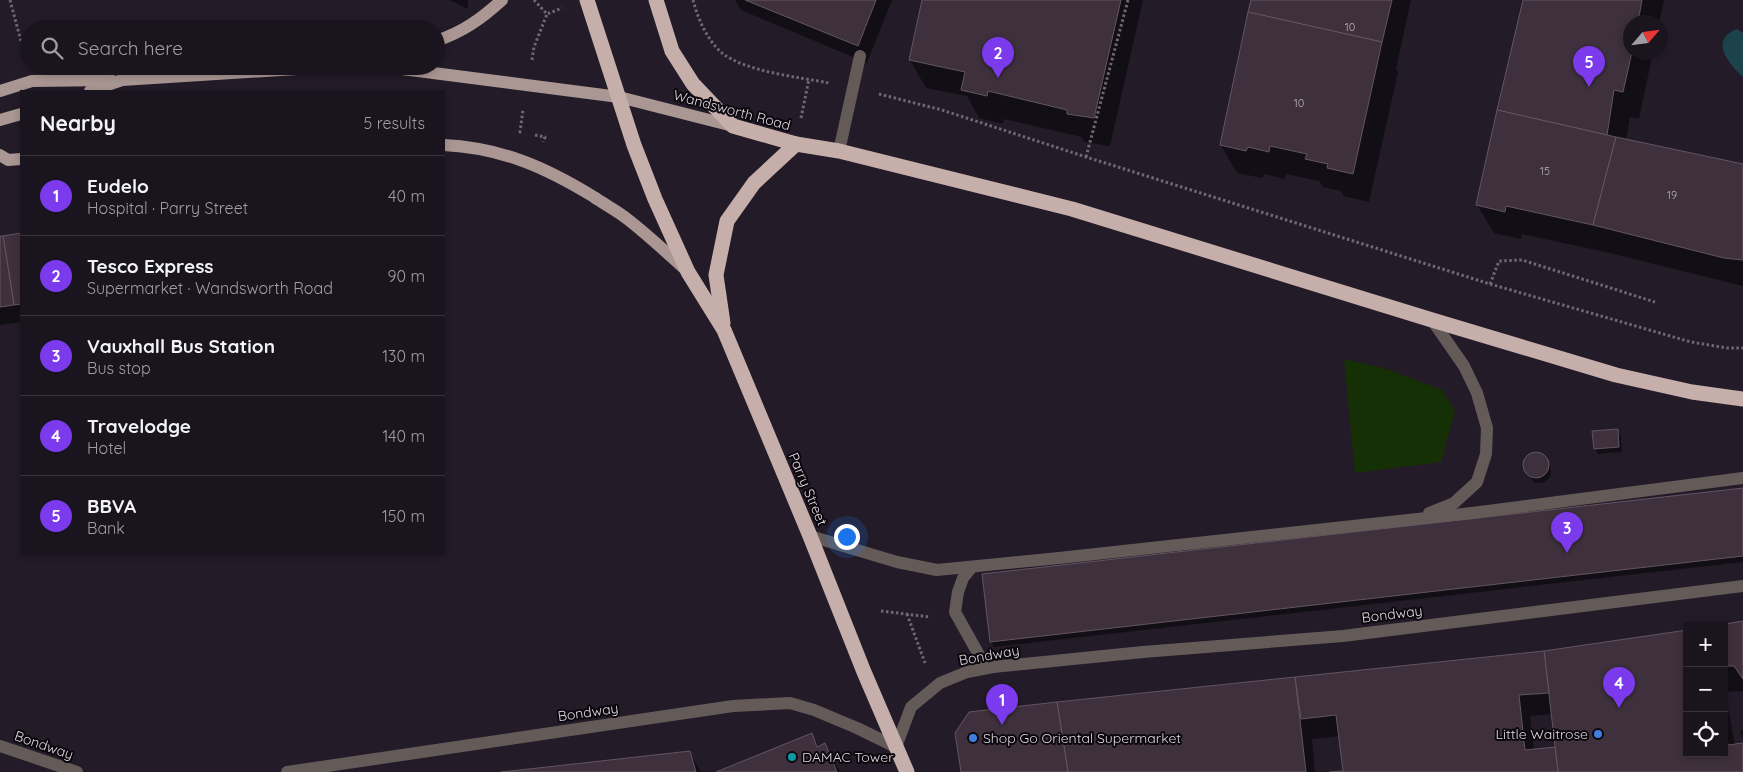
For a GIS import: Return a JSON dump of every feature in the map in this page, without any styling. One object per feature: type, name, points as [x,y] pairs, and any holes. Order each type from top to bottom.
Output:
[{"type":"highway","name":"Parry Street","points":[[587,0],[644,172],[688,272],[724,330],[907,772]]},
{"type":"highway","points":[[656,0],[672,51],[693,84],[733,126]]},
{"type":"highway","name":"Wandsworth Road","points":[[733,126],[796,144],[839,151],[1072,209],[1616,375],[1692,392],[1743,398]]},
{"type":"highway","name":"Parry Street","points":[[724,330],[716,275],[727,221],[754,183],[796,144]]},
{"type":"main road","points":[[445,38],[456,34],[484,16],[502,0]]},
{"type":"main road","points":[[0,91],[32,81],[122,80],[202,75]]},
{"type":"main road","name":"Wandsworth Road","points":[[445,75],[619,97],[733,126]]},
{"type":"main road","points":[[93,90],[122,80]]},
{"type":"main road","points":[[0,120],[20,114]]},
{"type":"main road","points":[[445,145],[468,146],[499,153],[533,164],[557,175],[626,218],[688,272]]},
{"type":"main road","points":[[0,155],[8,160],[20,159]]},
{"type":"street","points":[[839,151],[860,56]]},
{"type":"street","points":[[1415,519],[1454,503],[1466,493],[1477,482],[1486,454],[1487,428],[1477,393],[1464,366],[1432,320]]},
{"type":"street","points":[[810,536],[897,562],[938,570],[1415,519],[1743,478]]},
{"type":"street","points":[[972,567],[963,578],[958,592],[955,612],[979,655],[993,667]]},
{"type":"street","name":"Bondway","points":[[287,772],[351,767],[733,706],[790,703],[814,710],[896,746],[911,707],[940,683],[967,672],[993,667],[1143,652],[1343,636],[1743,586]]},
{"type":"street","name":"Bondway","points":[[0,746],[77,772]]},
{"type":"path","points":[[10,0],[20,38]]},
{"type":"path","points":[[534,0],[548,14]]},
{"type":"path","points":[[1086,157],[1128,0]]},
{"type":"path","points":[[687,3],[693,1],[698,19],[722,53],[749,67],[852,88],[942,110],[1490,284],[1691,342],[1727,348],[1743,348]]},
{"type":"path","points":[[534,47],[548,14],[567,6]]},
{"type":"path","points":[[796,144],[809,79]]},
{"type":"path","points":[[522,117],[520,132],[545,138],[541,147]]},
{"type":"path","points":[[1490,284],[1499,261],[1522,260],[1654,302]]},
{"type":"path","points":[[881,611],[933,618]]},
{"type":"path","points":[[907,614],[927,668]]},
{"type":"green space","points":[[1344,359],[1387,369],[1442,390],[1455,411],[1441,462],[1355,473]]},
{"type":"water","points":[[1737,29],[1743,33],[1743,77],[1727,59],[1722,46],[1728,34]]},
{"type":"building","points":[[745,0],[876,0],[858,46]]},
{"type":"building","points":[[922,0],[1121,0],[1094,118],[1067,114],[1067,110],[988,91],[987,96],[961,90],[965,72],[909,60]]},
{"type":"building","points":[[1251,0],[1392,0],[1382,42],[1248,12]]},
{"type":"building","points":[[1523,0],[1642,0],[1639,15],[1623,15],[1623,60],[1630,60],[1623,92],[1614,90],[1607,135],[1497,110]]},
{"type":"building","points":[[1248,12],[1382,42],[1353,174],[1327,168],[1328,164],[1305,159],[1307,154],[1270,146],[1269,152],[1248,147],[1246,151],[1220,145]]},
{"type":"building","points":[[1497,110],[1616,137],[1593,225],[1506,206],[1505,212],[1476,205]]},
{"type":"building","points":[[1616,137],[1743,164],[1743,260],[1724,258],[1593,225]]},
{"type":"building","points":[[20,233],[20,304],[14,305],[3,236]]},
{"type":"building","points":[[0,236],[3,236],[14,305],[0,307]]},
{"type":"building","points":[[1618,429],[1619,447],[1594,449],[1592,431]]},
{"type":"building","points":[[1536,452],[1545,456],[1549,465],[1545,474],[1536,478],[1527,474],[1523,465],[1527,456]]},
{"type":"building","points":[[1743,488],[1743,556],[990,642],[982,574]]},
{"type":"building","points":[[1743,621],[1743,679],[1734,666],[1728,666],[1728,624]]},
{"type":"building","points":[[1683,631],[1683,757],[1728,757],[1728,745],[1743,743],[1743,772],[1558,772],[1544,651]]},
{"type":"building","points":[[1544,651],[1549,693],[1519,695],[1525,750],[1555,747],[1558,772],[1329,772],[1343,771],[1336,715],[1301,719],[1295,677]]},
{"type":"building","points":[[1295,677],[1306,772],[1068,772],[1057,702]]},
{"type":"building","points":[[1057,702],[1068,772],[961,772],[955,733],[969,712]]},
{"type":"building","name":"DAMAC Tower","points":[[812,733],[817,747],[825,743],[837,772],[716,772]]},
{"type":"building","points":[[690,751],[696,772],[501,772],[547,767]]},
{"type":"place","name":"Tesco Express","points":[[998,78]]},
{"type":"place","name":"BBVA","points":[[1589,87]]},
{"type":"place","name":"Vauxhall Bus Station","points":[[1567,553]]},
{"type":"place","name":"Travelodge","points":[[1619,708]]},
{"type":"place","name":"Eudelo","points":[[1002,725]]},
{"type":"place","name":"Little Waitrose","points":[[1598,734]]},
{"type":"place","name":"Shop Go Oriental Supermarket","points":[[973,738]]},
{"type":"place","name":"DAMAC Tower","points":[[792,757]]}]
